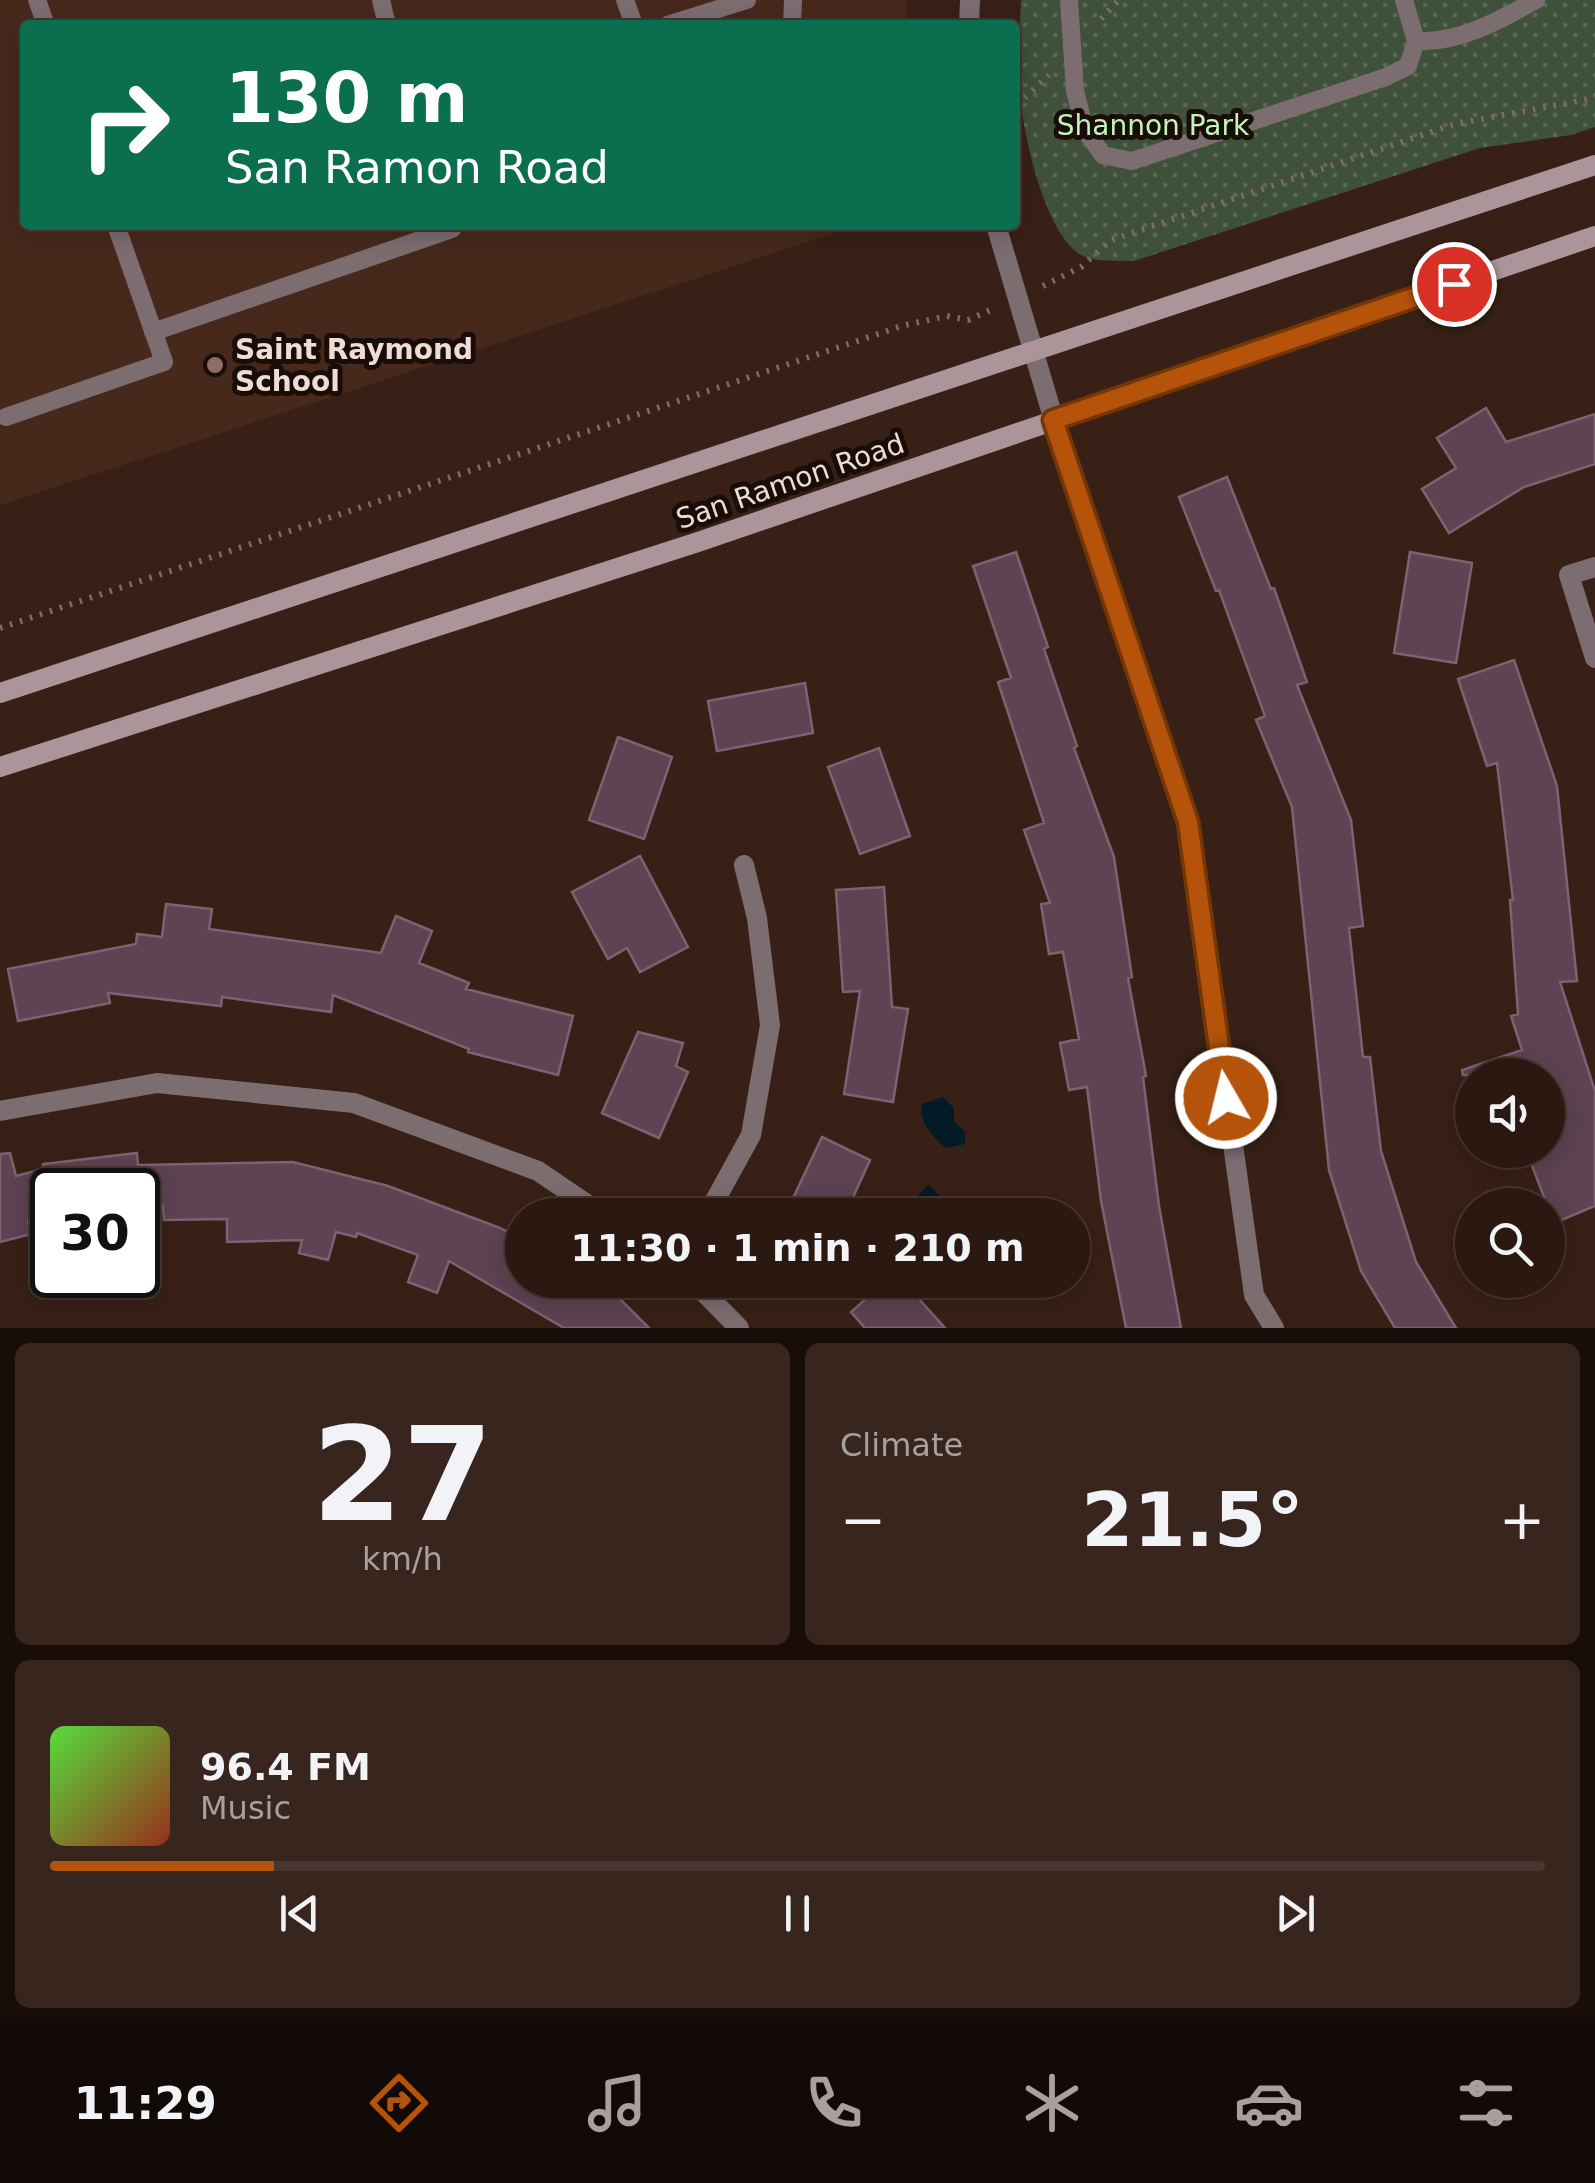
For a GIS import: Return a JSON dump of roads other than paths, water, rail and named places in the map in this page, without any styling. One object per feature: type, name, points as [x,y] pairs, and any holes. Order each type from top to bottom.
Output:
[{"type":"main road","name":"San Ramon Road","points":[[0,694],[1595,165]]},
{"type":"main road","name":"San Ramon Road","points":[[0,768],[676,550],[1595,236]]},
{"type":"street","points":[[997,230],[1053,420],[1188,822],[1254,1296],[1274,1328]]},
{"type":"street","points":[[1595,566],[1569,575],[1595,658]]},
{"type":"street","points":[[716,1198],[751,1135],[770,1025],[757,918],[744,865]]},
{"type":"street","points":[[0,1111],[157,1083],[354,1103],[538,1171],[578,1198]]},
{"type":"street","points":[[709,1298],[738,1328]]},
{"type":"lane","points":[[683,20],[747,0]]},
{"type":"lane","points":[[1069,0],[1075,91],[1085,130],[1103,155],[1132,161],[1386,77],[1408,66],[1416,42],[1404,0]]},
{"type":"lane","points":[[1416,42],[1437,42],[1497,22],[1536,0]]},
{"type":"lane","points":[[6,417],[164,362],[118,230]]},
{"type":"lane","points":[[153,332],[444,230]]},
{"type":"water","points":[[943,1097],[954,1108],[954,1121],[965,1132],[965,1144],[946,1148],[924,1123],[922,1104]]},
{"type":"water","points":[[929,1185],[941,1198],[915,1198]]},
{"type":"place","name":"Saint Raymond School","points":[[215,365]]},
{"type":"park label","name":"Shannon Park","points":[[1153,125]]}]
